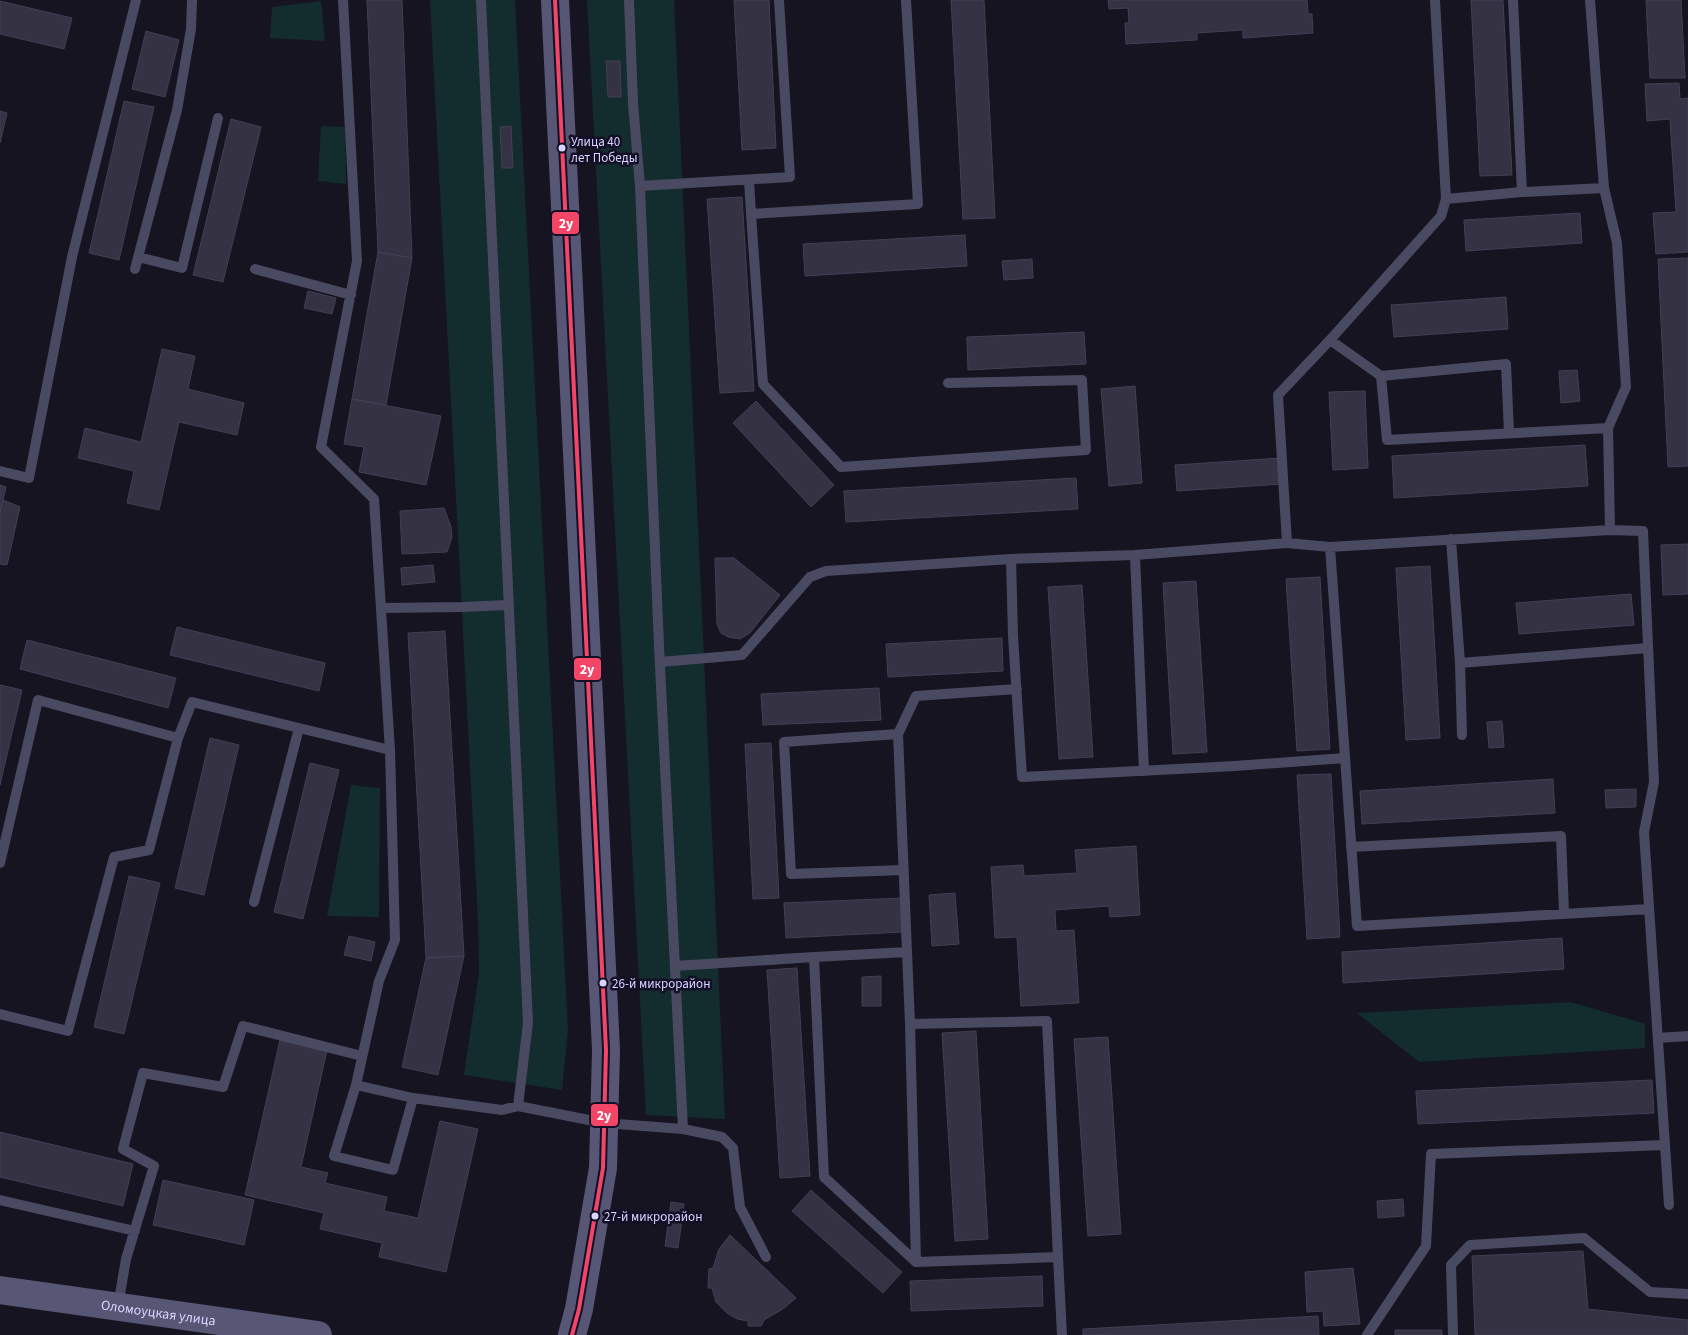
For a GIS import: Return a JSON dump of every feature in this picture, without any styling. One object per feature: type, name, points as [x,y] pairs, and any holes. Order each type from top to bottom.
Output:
[{"type":"street","points":[[555,0],[606,1050],[603,1168],[579,1309],[572,1335]]},
{"type":"street","name":"Оломоуцкая улица","points":[[0,1290],[306,1334]]},
{"type":"lane","points":[[0,471],[29,478],[72,257],[136,0]]},
{"type":"lane","points":[[135,269],[176,110],[191,29],[192,0]]},
{"type":"lane","points":[[343,0],[357,261],[321,447],[374,499],[390,750],[395,940],[379,981],[356,1085],[334,1156],[393,1170],[413,1098]]},
{"type":"lane","points":[[481,0],[528,1023],[518,1106]]},
{"type":"lane","points":[[628,0],[633,102],[640,186],[682,1129]]},
{"type":"lane","points":[[640,186],[790,177],[779,0]]},
{"type":"lane","points":[[751,214],[918,204],[906,0]]},
{"type":"lane","points":[[1287,543],[1278,396],[1441,216],[1446,199],[1435,0]]},
{"type":"lane","points":[[1513,0],[1522,192]]},
{"type":"lane","points":[[1590,0],[1604,188],[1617,243],[1626,387],[1608,428],[1610,530]]},
{"type":"lane","points":[[138,257],[182,268],[218,118]]},
{"type":"lane","points":[[749,180],[763,384],[841,467],[1086,450],[1082,380],[948,383]]},
{"type":"lane","points":[[1446,199],[1522,192],[1604,188]]},
{"type":"lane","points":[[254,269],[351,295]]},
{"type":"lane","points":[[1330,340],[1380,376],[1506,364],[1509,433]]},
{"type":"lane","points":[[1380,376],[1387,440],[1608,428]]},
{"type":"lane","points":[[660,662],[742,655],[810,576],[826,571],[1011,559],[1135,555],[1287,543],[1330,547],[1610,530],[1643,531],[1654,782],[1644,832],[1669,1205]]},
{"type":"lane","points":[[1451,539],[1460,663],[1462,735]]},
{"type":"lane","points":[[1330,547],[1357,926],[1649,909]]},
{"type":"lane","points":[[1135,555],[1144,771]]},
{"type":"lane","points":[[1011,559],[1013,636],[1022,777],[1345,758]]},
{"type":"lane","points":[[381,608],[508,605]]},
{"type":"lane","points":[[1460,663],[1648,648]]},
{"type":"lane","points":[[916,1262],[910,1024],[898,734],[916,696],[1017,689]]},
{"type":"lane","points":[[0,863],[38,700],[178,738]]},
{"type":"lane","points":[[0,1014],[68,1031],[114,857],[149,850],[178,738],[192,702],[390,750]]},
{"type":"lane","points":[[254,902],[299,728]]},
{"type":"lane","points":[[898,734],[784,742],[790,874],[903,870]]},
{"type":"lane","points":[[1351,847],[1561,836],[1564,913]]},
{"type":"lane","points":[[675,966],[907,952]]},
{"type":"lane","points":[[814,957],[824,1176],[916,1262],[1058,1257]]},
{"type":"lane","points":[[910,1024],[1047,1021],[1062,1335]]},
{"type":"lane","points":[[118,1306],[126,1259],[154,1166],[123,1149],[143,1073],[223,1087],[243,1026],[362,1056]]},
{"type":"lane","points":[[1658,1038],[1688,1036]]},
{"type":"lane","points":[[356,1085],[413,1098],[502,1110],[518,1106],[604,1123],[682,1129],[722,1137],[733,1148],[740,1208],[766,1257]]},
{"type":"lane","points":[[1367,1335],[1426,1246],[1431,1154],[1664,1145]]},
{"type":"lane","points":[[0,1200],[135,1231]]},
{"type":"lane","points":[[1452,1335],[1451,1265],[1470,1245],[1584,1238],[1650,1292],[1688,1294]]},
{"type":"green space","points":[[430,0],[515,0],[568,1030],[562,1090],[464,1075],[479,973],[478,920]]},
{"type":"green space","points":[[587,0],[674,0],[725,1119],[646,1115]]},
{"type":"green space","points":[[321,1],[325,41],[270,38],[272,7]]},
{"type":"green space","points":[[321,126],[345,127],[346,184],[318,181]]},
{"type":"green space","points":[[351,785],[380,788],[379,917],[327,916]]},
{"type":"green space","points":[[1571,1002],[1645,1024],[1645,1048],[1419,1062],[1357,1013]]},
{"type":"building","points":[[367,0],[402,0],[412,258],[378,252]]},
{"type":"building","points":[[734,0],[769,0],[776,148],[742,150]]},
{"type":"building","points":[[951,0],[984,0],[995,218],[963,219]]},
{"type":"building","points":[[1108,0],[1307,0],[1308,14],[1312,14],[1313,33],[1243,38],[1243,30],[1197,33],[1197,40],[1126,44],[1125,23],[1129,23],[1128,8],[1109,9]]},
{"type":"building","points":[[1471,0],[1503,0],[1512,175],[1480,176]]},
{"type":"building","points":[[1646,0],[1681,0],[1685,78],[1650,78]]},
{"type":"building","points":[[0,1],[72,18],[64,49],[0,34]]},
{"type":"building","points":[[146,31],[179,40],[165,97],[132,89]]},
{"type":"building","points":[[606,61],[620,61],[621,97],[608,97]]},
{"type":"building","points":[[1679,83],[1680,99],[1688,98],[1688,252],[1656,254],[1653,213],[1676,212],[1670,119],[1647,121],[1645,84]]},
{"type":"building","points":[[124,101],[154,107],[119,260],[89,253]]},
{"type":"building","points":[[0,111],[7,113],[0,143]]},
{"type":"building","points":[[231,119],[261,127],[223,282],[193,275]]},
{"type":"building","points":[[511,126],[513,168],[502,168],[500,127]]},
{"type":"building","points":[[742,197],[754,391],[720,393],[707,199]]},
{"type":"building","points":[[1580,213],[1582,243],[1466,251],[1464,220]]},
{"type":"building","points":[[965,235],[967,266],[805,276],[803,244]]},
{"type":"building","points":[[378,252],[412,258],[386,405],[352,399]]},
{"type":"building","points":[[1688,258],[1688,466],[1668,467],[1658,259]]},
{"type":"building","points":[[1032,259],[1033,278],[1004,280],[1002,261]]},
{"type":"building","points":[[308,291],[336,298],[332,314],[304,308]]},
{"type":"building","points":[[1506,297],[1508,329],[1394,337],[1391,305]]},
{"type":"building","points":[[1084,332],[1086,364],[968,370],[967,337]]},
{"type":"building","points":[[162,349],[195,356],[188,389],[244,403],[237,435],[179,422],[159,510],[127,503],[134,471],[78,458],[85,428],[141,442]]},
{"type":"building","points":[[1577,370],[1580,401],[1561,403],[1559,371]]},
{"type":"building","points":[[1135,386],[1142,483],[1109,486],[1101,389]]},
{"type":"building","points":[[1365,391],[1368,468],[1333,470],[1329,392]]},
{"type":"building","points":[[352,399],[441,416],[426,485],[359,472],[364,447],[344,444]]},
{"type":"building","points":[[756,401],[834,485],[811,507],[733,423]]},
{"type":"building","points":[[1585,445],[1588,486],[1394,498],[1392,456]]},
{"type":"building","points":[[1281,458],[1283,484],[1177,491],[1175,465]]},
{"type":"building","points":[[1076,478],[1078,509],[846,522],[844,491]]},
{"type":"building","points":[[0,485],[6,487],[0,513]]},
{"type":"building","points":[[3,500],[20,507],[7,565],[0,564],[0,513]]},
{"type":"building","points":[[444,508],[451,527],[452,537],[447,552],[402,554],[400,511]]},
{"type":"building","points":[[1688,544],[1688,594],[1663,595],[1661,545]]},
{"type":"building","points":[[715,558],[734,558],[780,595],[750,633],[740,639],[728,637],[721,633],[717,624]]},
{"type":"building","points":[[433,565],[435,582],[402,585],[401,568]]},
{"type":"building","points":[[1430,566],[1440,738],[1406,740],[1396,568]]},
{"type":"building","points":[[1320,577],[1330,749],[1297,751],[1286,579]]},
{"type":"building","points":[[1196,581],[1207,752],[1173,754],[1163,583]]},
{"type":"building","points":[[1082,585],[1093,757],[1059,759],[1048,587]]},
{"type":"building","points":[[1631,594],[1634,625],[1519,634],[1516,603]]},
{"type":"building","points":[[177,627],[325,663],[319,691],[170,655]]},
{"type":"building","points":[[445,631],[464,956],[426,958],[408,633]]},
{"type":"building","points":[[1002,638],[1003,671],[888,677],[886,644]]},
{"type":"building","points":[[27,640],[176,678],[168,708],[20,669]]},
{"type":"building","points":[[0,685],[22,690],[0,785]]},
{"type":"building","points":[[879,688],[881,720],[763,725],[761,694]]},
{"type":"building","points":[[1502,721],[1504,747],[1489,748],[1487,722]]},
{"type":"building","points":[[210,738],[239,745],[204,895],[175,888]]},
{"type":"building","points":[[771,743],[779,898],[753,899],[745,744]]},
{"type":"building","points":[[310,763],[339,770],[303,919],[274,912]]},
{"type":"building","points":[[1331,774],[1340,937],[1307,939],[1297,775]]},
{"type":"building","points":[[1553,779],[1555,813],[1362,824],[1360,791]]},
{"type":"building","points":[[1636,789],[1636,807],[1606,808],[1605,790]]},
{"type":"building","points":[[1136,846],[1140,915],[1110,917],[1109,906],[1055,910],[1056,931],[1074,930],[1079,1003],[1021,1006],[1017,937],[995,938],[991,867],[1023,865],[1024,876],[1077,873],[1075,850]]},
{"type":"building","points":[[129,876],[160,883],[124,1034],[94,1027]]},
{"type":"building","points":[[955,893],[959,944],[932,946],[929,895]]},
{"type":"building","points":[[902,898],[903,932],[786,938],[784,903]]},
{"type":"building","points":[[349,936],[375,942],[371,961],[344,955]]},
{"type":"building","points":[[1562,938],[1564,969],[1343,983],[1342,952]]},
{"type":"building","points":[[464,956],[438,1075],[402,1067],[426,958]]},
{"type":"building","points":[[797,968],[810,1176],[780,1178],[767,970]]},
{"type":"building","points":[[881,976],[881,1006],[862,1006],[862,977]]},
{"type":"building","points":[[976,1031],[988,1239],[955,1241],[942,1033]]},
{"type":"building","points":[[1108,1037],[1121,1234],[1088,1236],[1074,1039]]},
{"type":"building","points":[[280,1040],[327,1050],[301,1167],[328,1173],[325,1183],[387,1197],[384,1211],[418,1218],[440,1121],[478,1129],[446,1272],[379,1257],[382,1243],[320,1229],[324,1213],[245,1195]]},
{"type":"building","points":[[1652,1080],[1654,1113],[1418,1124],[1416,1091]]},
{"type":"building","points":[[0,1132],[133,1164],[123,1206],[0,1177]]},
{"type":"building","points":[[163,1180],[254,1200],[244,1245],[153,1225]]},
{"type":"building","points":[[811,1190],[902,1272],[883,1293],[792,1211]]},
{"type":"building","points":[[1403,1199],[1404,1216],[1378,1218],[1377,1201]]},
{"type":"building","points":[[671,1202],[684,1204],[678,1248],[665,1246]]},
{"type":"building","points":[[730,1235],[796,1298],[783,1309],[764,1320],[761,1326],[748,1326],[748,1321],[737,1319],[727,1313],[716,1302],[712,1288],[708,1288],[709,1269],[713,1268],[719,1249]]},
{"type":"building","points":[[1583,1251],[1588,1309],[1688,1320],[1688,1335],[1475,1335],[1472,1256]]},
{"type":"building","points":[[1353,1268],[1360,1324],[1324,1326],[1323,1311],[1307,1312],[1305,1272]]},
{"type":"building","points":[[1042,1276],[1043,1306],[911,1311],[910,1281]]},
{"type":"building","points":[[1318,1316],[1319,1335],[1083,1335],[1083,1329]]},
{"type":"building","points":[[1395,1330],[1442,1330],[1442,1335],[1395,1335]]},
{"type":"transit line","name":"2у","points":[[555,0],[606,1050],[603,1168],[579,1309],[572,1335]]},
{"type":"place","name":"Улица 40 лет Победы","points":[[562,148]]},
{"type":"place","name":"26-й микрорайон","points":[[603,983]]},
{"type":"place","name":"27-й микрорайон","points":[[595,1216]]}]
